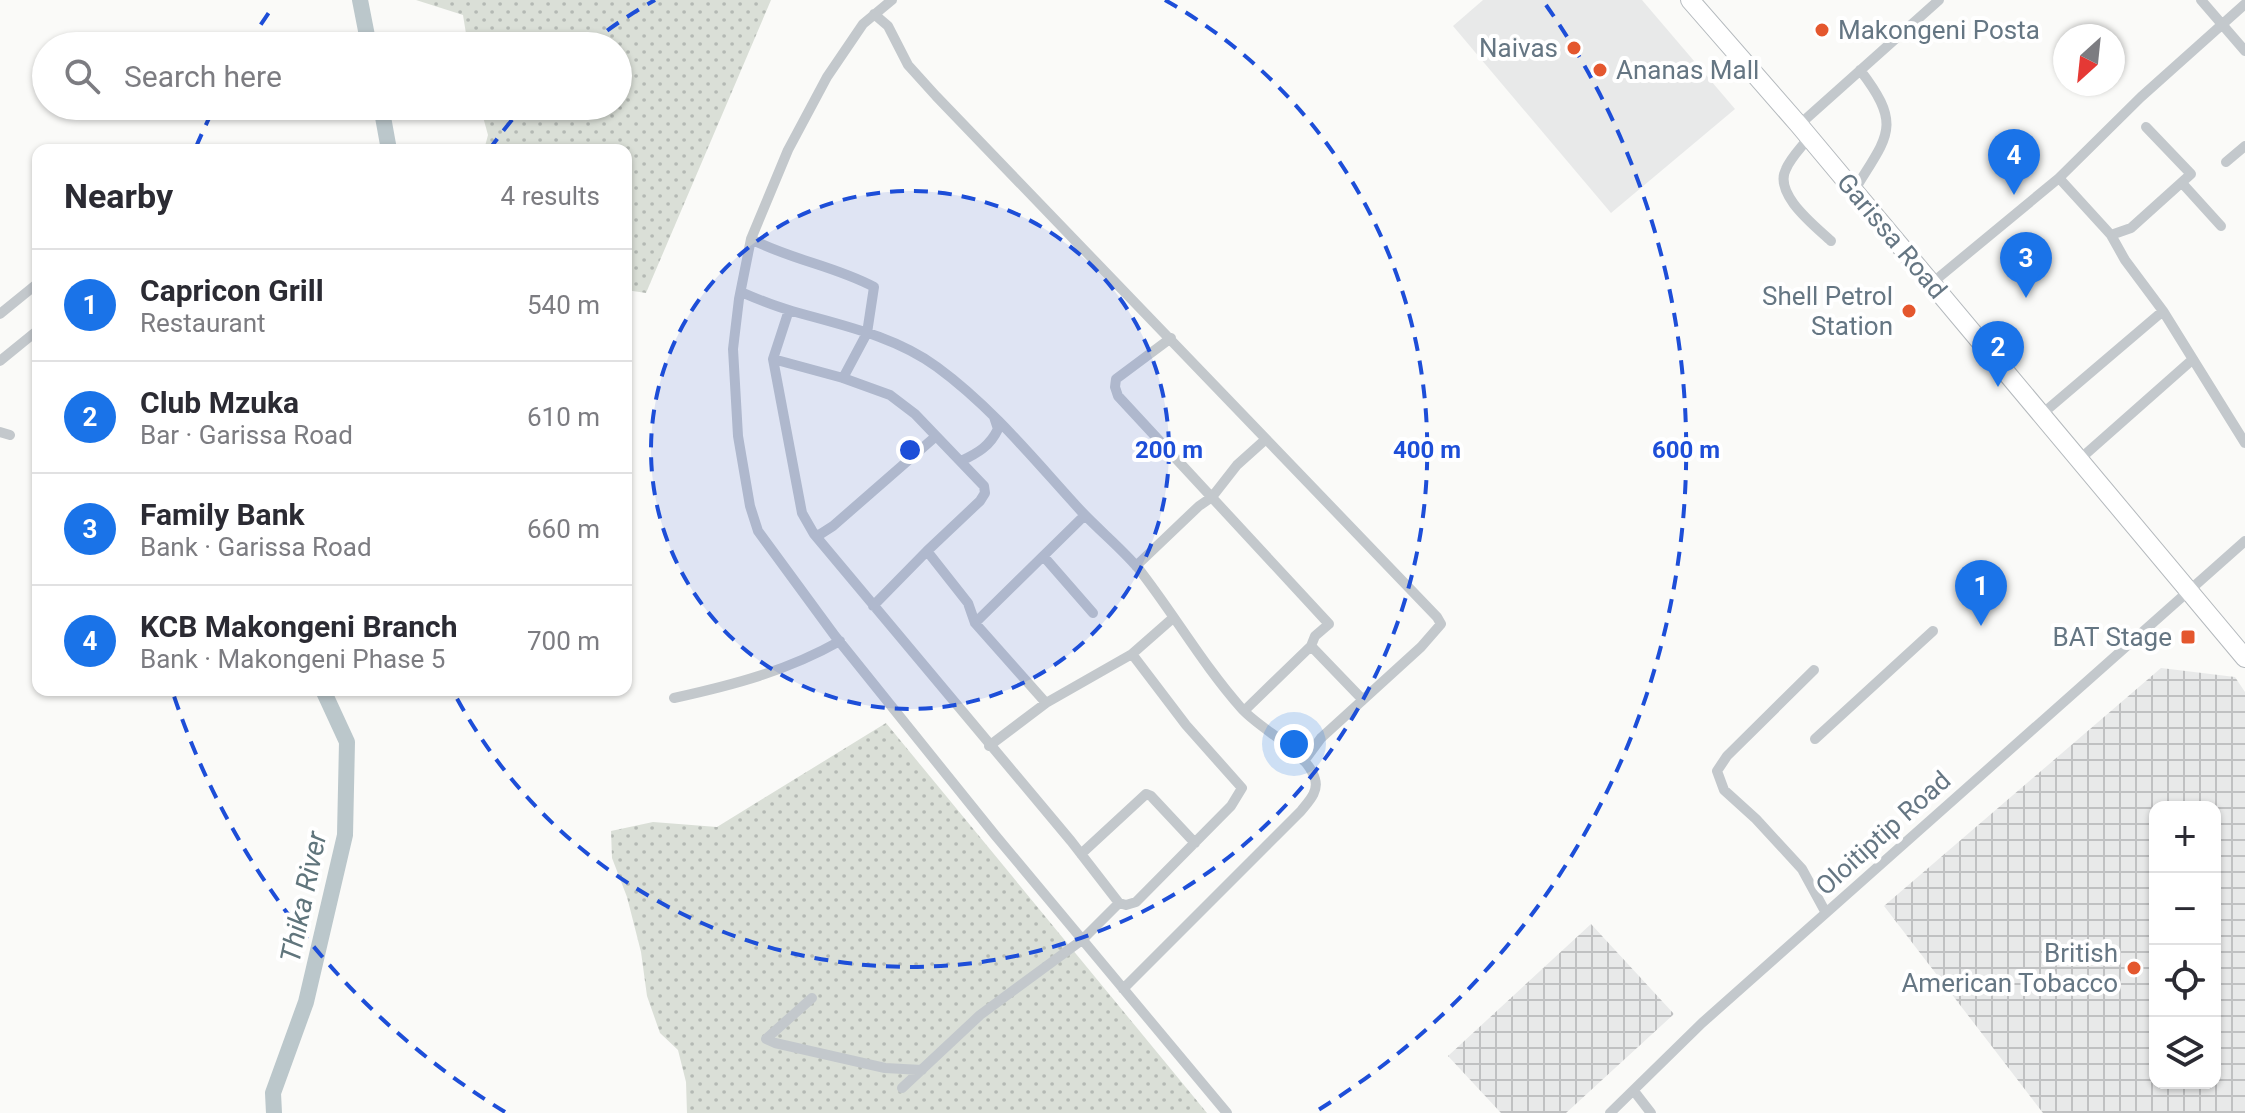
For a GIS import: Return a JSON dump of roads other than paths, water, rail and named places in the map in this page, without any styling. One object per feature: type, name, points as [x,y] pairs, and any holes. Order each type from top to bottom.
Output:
[{"type":"highway","name":"Garissa Road","points":[[1690,0],[1804,131],[2245,658]]},
{"type":"street","points":[[892,0],[874,14],[852,39],[827,77],[788,150],[751,239],[733,349],[738,436],[750,506],[758,531],[840,641],[1082,940],[1227,1113]]},
{"type":"street","points":[[1831,241],[1801,213],[1785,190],[1784,171],[1804,131],[1860,70],[1939,0]]},
{"type":"street","points":[[2201,0],[2245,51]]},
{"type":"street","points":[[1932,283],[2059,178],[2141,97],[2245,4]]},
{"type":"street","points":[[874,14],[888,26],[908,65],[936,96],[1171,338],[1441,624],[1421,647],[1312,747],[1304,761]]},
{"type":"street","points":[[1854,191],[1887,134],[1889,122],[1877,91],[1860,70]]},
{"type":"street","points":[[2111,235],[2131,228],[2191,174],[2146,127]]},
{"type":"street","points":[[2226,162],[2245,146]]},
{"type":"street","points":[[2059,178],[2111,235],[2125,260],[2163,311],[2245,443]]},
{"type":"street","points":[[2182,183],[2221,226]]},
{"type":"street","points":[[751,239],[786,255],[849,274],[874,287],[867,333],[843,378]]},
{"type":"street","points":[[0,314],[32,288]]},
{"type":"street","points":[[741,292],[901,347],[936,366],[992,413],[1136,566],[1244,711],[1304,761],[1316,781],[1316,790],[1306,804],[1123,989]]},
{"type":"street","points":[[789,310],[773,359],[802,513],[814,534],[873,606],[1119,903],[1126,905],[1136,902],[1195,843],[1231,806],[1242,788],[1186,725],[1132,654]]},
{"type":"street","points":[[2042,414],[2163,311]]},
{"type":"street","points":[[0,361],[32,335]]},
{"type":"street","points":[[1171,338],[1116,379],[1118,396],[1329,624],[1315,636],[1311,646],[1244,711]]},
{"type":"street","points":[[773,359],[843,378],[890,395],[915,414],[984,486],[985,493],[980,501],[873,606]]},
{"type":"street","points":[[2080,459],[2192,360]]},
{"type":"street","points":[[961,461],[975,454],[994,437],[998,426],[992,413]]},
{"type":"street","points":[[814,534],[819,535],[833,526],[935,437]]},
{"type":"street","points":[[1136,566],[1212,497],[1237,465],[1266,439]]},
{"type":"street","points":[[975,623],[1045,558],[1085,515]]},
{"type":"street","name":"Oloitiptip Road","points":[[1610,1113],[1702,1023],[2245,541]]},
{"type":"street","points":[[927,551],[968,603],[975,623],[1046,703]]},
{"type":"street","points":[[1045,558],[1093,613]]},
{"type":"street","points":[[989,746],[1046,703],[1132,654],[1173,618]]},
{"type":"street","points":[[1815,739],[1933,631]]},
{"type":"street","points":[[674,698],[761,677],[797,664],[840,641]]},
{"type":"street","points":[[1311,646],[1363,700]]},
{"type":"street","points":[[1814,670],[1727,756],[1717,771],[1724,790],[1802,869],[1826,913]]},
{"type":"street","points":[[1081,854],[1146,794],[1195,843]]},
{"type":"street","points":[[902,1088],[980,1015],[1082,940],[1119,903]]},
{"type":"street","points":[[812,998],[766,1039],[885,1068],[922,1070]]},
{"type":"street","points":[[1634,1091],[1651,1113]]},
{"type":"waterway","name":"Thika River","points":[[360,0],[366,32]]},
{"type":"waterway","name":"Thika River","points":[[384,120],[388,144]]},
{"type":"waterway","name":"Thika River","points":[[274,1113],[273,1093],[306,1002],[345,835],[347,742],[326,696]]},
{"type":"place","name":"Makongeni Posta","points":[[1822,30]]},
{"type":"place","name":"Naivas","points":[[1574,48]]},
{"type":"place","name":"Ananas Mall","points":[[1600,70]]},
{"type":"place","name":"KCB Makongeni Branch","points":[[2014,195]]},
{"type":"place","name":"Family Bank","points":[[2026,298]]},
{"type":"place","name":"Shell Petrol Station","points":[[1909,311]]},
{"type":"place","name":"Club Mzuka","points":[[1998,387]]},
{"type":"place","name":"Capricon Grill","points":[[1981,626]]},
{"type":"place","name":"BAT Stage","points":[[2188,637]]},
{"type":"place","name":"British American Tobacco","points":[[2134,968]]}]
